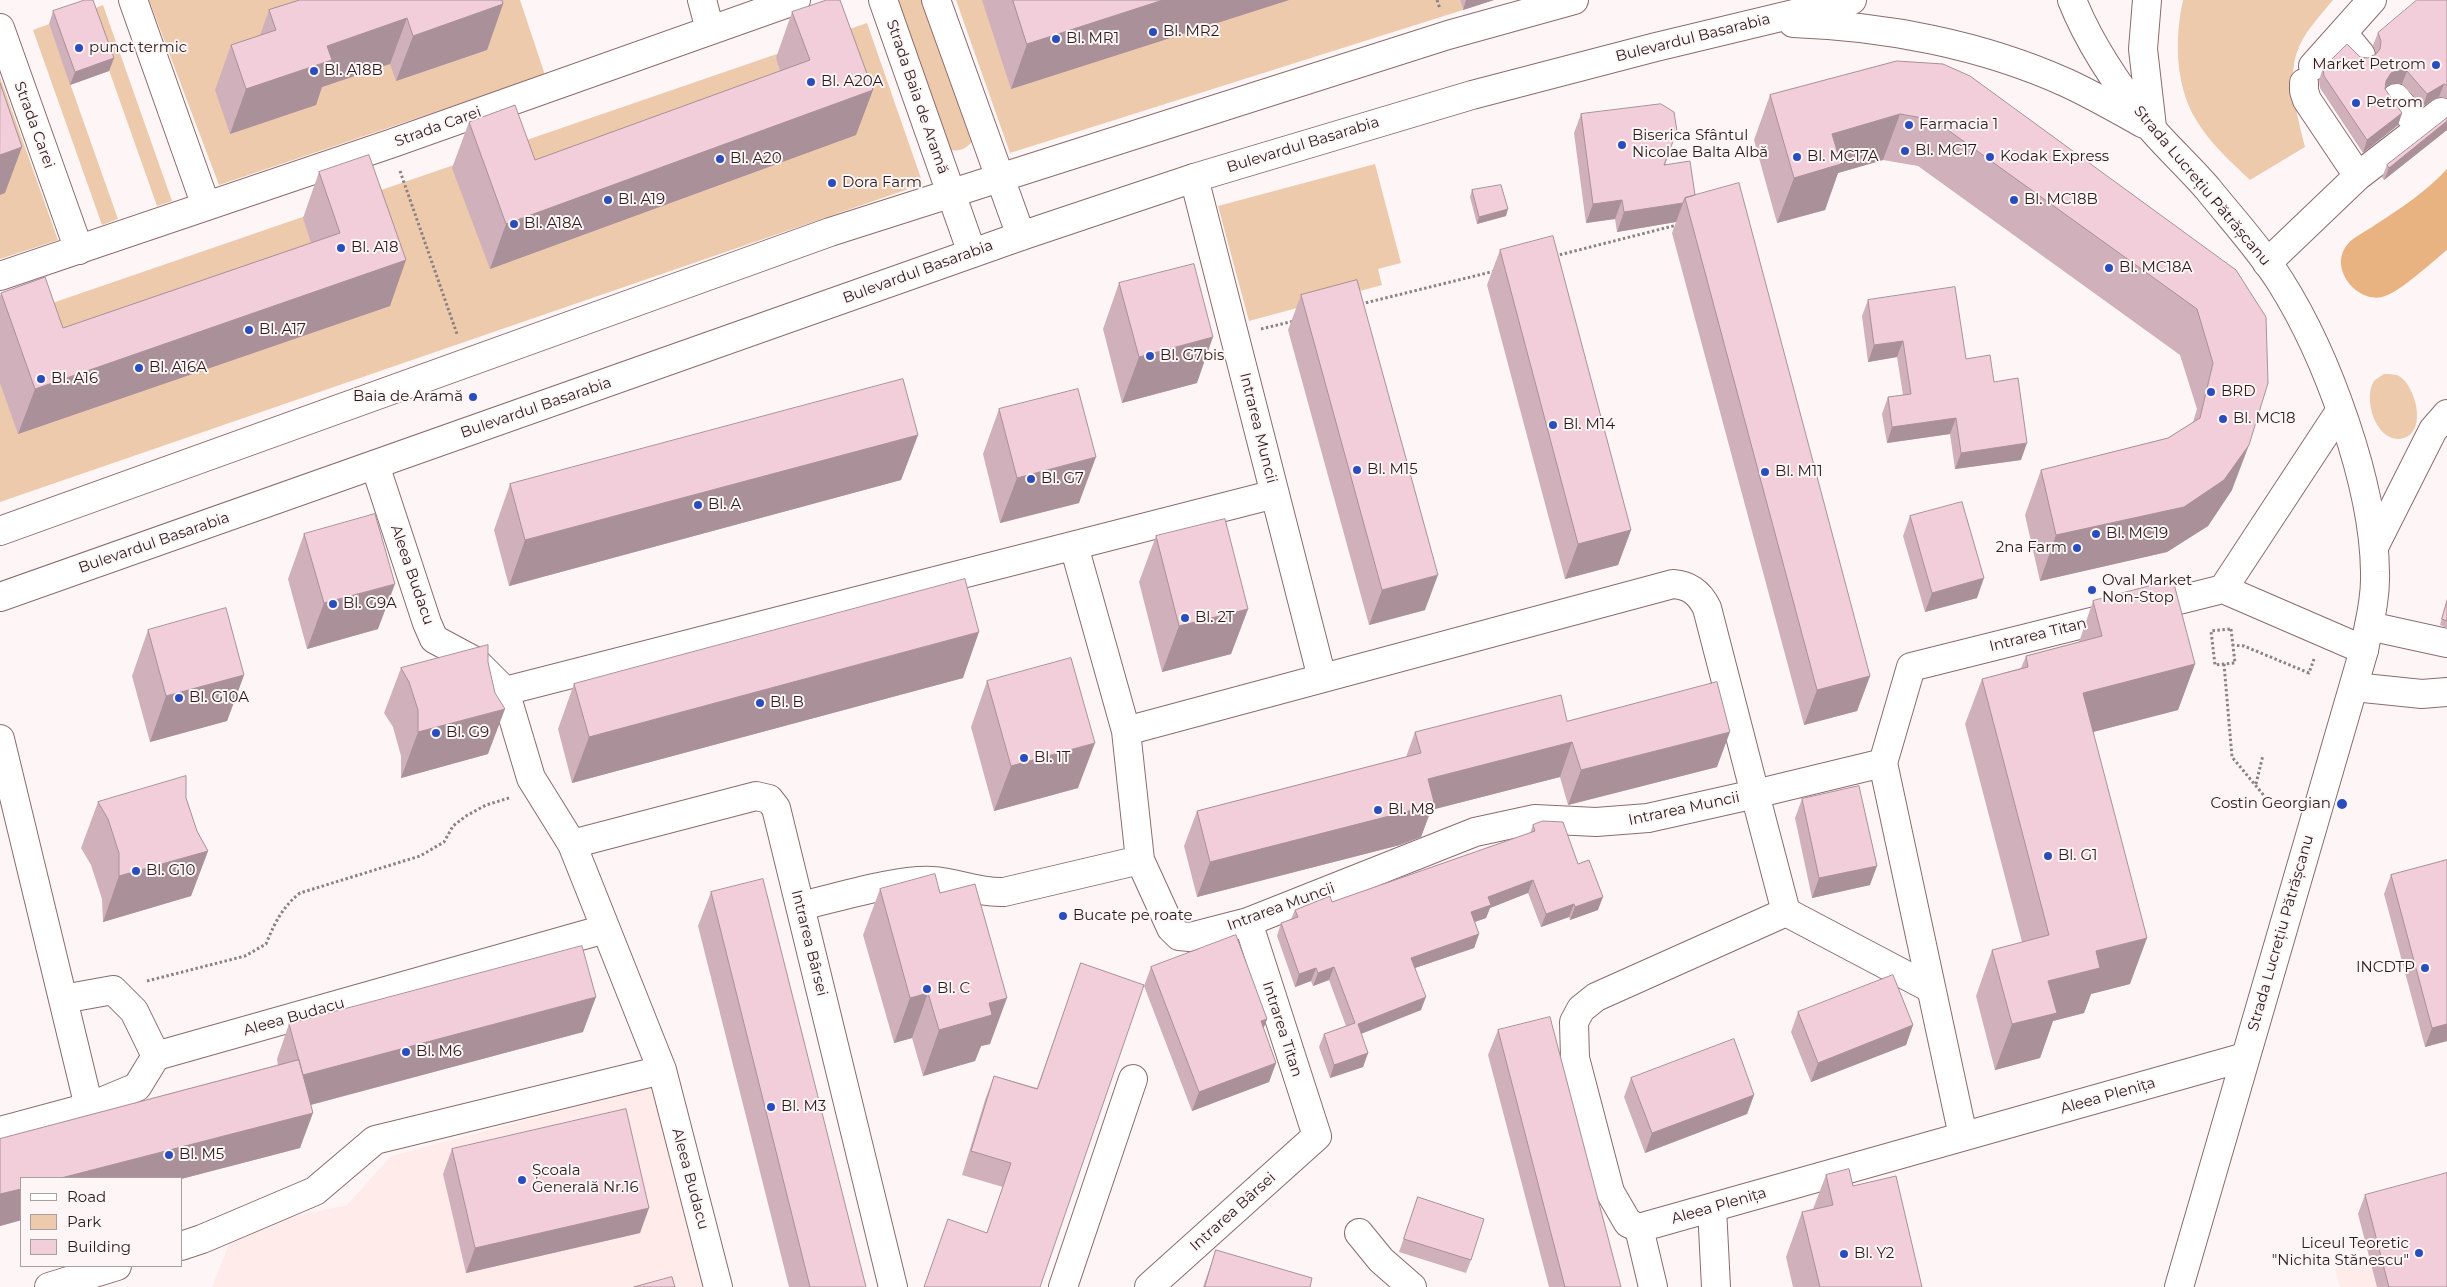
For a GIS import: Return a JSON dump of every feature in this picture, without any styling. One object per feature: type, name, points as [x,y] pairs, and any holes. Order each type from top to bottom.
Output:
[{"type":"street","points":[[133,0],[206,206]]},
{"type":"street","points":[[702,0],[710,30]]},
{"type":"street","name":"Strada Carei","points":[[0,276],[390,144],[796,0]]},
{"type":"street","name":"Strada Baia de Aramă","points":[[883,0],[972,253]]},
{"type":"street","points":[[936,0],[1022,236]]},
{"type":"street","name":"Bulevardul Basarabia","points":[[0,597],[972,253],[1194,178],[1472,95],[1852,0]]},
{"type":"street","name":"Strada Lucrețiu Pătrășcanu","points":[[2072,0],[2098,52],[2152,128],[2205,186],[2267,263],[2304,324],[2340,410],[2363,484],[2374,547],[2376,573],[2366,638],[2354,687],[2179,1287]]},
{"type":"street","points":[[2147,0],[2143,50],[2152,128]]},
{"type":"street","points":[[2358,176],[2307,100],[2304,91],[2309,74],[2372,0]]},
{"type":"street","points":[[0,531],[830,232],[1557,2]]},
{"type":"street","points":[[1759,22],[1856,27],[1938,41],[2018,65],[2065,83],[2152,128]]},
{"type":"street","name":"Strada Carei","points":[[0,28],[79,250]]},
{"type":"street","points":[[2343,33],[2361,55]]},
{"type":"street","points":[[2267,263],[2358,176],[2431,120],[2396,98]]},
{"type":"street","name":"Intrarea Muncii","points":[[1194,178],[1322,678]]},
{"type":"street","points":[[2340,410],[2223,588],[2323,633],[2366,638],[2447,643]]},
{"type":"street","points":[[2374,547],[2433,430],[2447,414]]},
{"type":"street","name":"Aleea Budacu","points":[[375,465],[424,615],[434,639],[474,661],[505,691],[531,778],[572,844],[662,1070],[718,1287]]},
{"type":"street","points":[[505,691],[1275,494]]},
{"type":"street","points":[[1074,546],[1126,731]]},
{"type":"street","name":"Intrarea Muncii","points":[[1672,584],[1683,584],[1702,599],[1707,608],[1755,794],[1671,814],[1621,822],[1535,819],[1511,823],[1475,832],[1248,922],[1190,936],[1178,936],[1171,928],[1140,860],[1126,731],[1322,678],[1672,584]]},
{"type":"street","name":"Intrarea Titan","points":[[1883,762],[1911,668],[2223,588]]},
{"type":"street","points":[[2354,687],[2422,694],[2447,692]]},
{"type":"street","points":[[0,739],[89,1107]]},
{"type":"street","points":[[1930,988],[1786,912],[1755,794],[1883,762],[1963,1136]]},
{"type":"street","name":"Intrarea Bârsei","points":[[572,844],[756,796],[768,799],[776,808],[893,1287]]},
{"type":"street","points":[[800,906],[913,881],[934,881],[985,893],[1004,892],[1140,860]]},
{"type":"street","points":[[1653,1287],[1639,1228],[1628,1223],[1610,1192],[1575,1058],[1574,1022],[1581,1010],[1596,997],[1786,912]]},
{"type":"street","name":"Intrarea Titan","points":[[1248,922],[1317,1136]]},
{"type":"street","name":"Aleea Budacu","points":[[156,1056],[605,929]]},
{"type":"street","points":[[0,1132],[89,1107],[137,1087],[156,1056],[134,1012],[114,990],[63,999]]},
{"type":"street","name":"Aleea Plenița","points":[[1639,1228],[2245,1057]]},
{"type":"street","points":[[182,1246],[314,1192],[375,1140],[662,1070]]},
{"type":"street","points":[[1063,1287],[1133,1079]]},
{"type":"street","name":"Intrarea Bârsei","points":[[1150,1287],[1317,1136]]},
{"type":"street","points":[[1712,1208],[1716,1287]]},
{"type":"street","points":[[1359,1233],[1381,1260],[1412,1287]]},
{"type":"street","points":[[49,1287],[114,1267]]},
{"type":"path","points":[[390,144],[467,362]]},
{"type":"path","points":[[1546,258],[1680,224]]},
{"type":"path","points":[[1357,305],[1498,270]]},
{"type":"path","points":[[1234,336],[1302,318]]},
{"type":"path","points":[[2231,629],[2235,664],[2224,664],[2216,666],[2211,631],[2231,629]]},
{"type":"path","points":[[2232,645],[2244,646],[2309,672],[2323,633]]},
{"type":"path","points":[[2224,664],[2232,757],[2266,798]]},
{"type":"path","points":[[2256,785],[2263,756]]},
{"type":"path","points":[[114,990],[245,956],[266,944],[272,928],[289,902],[300,893],[420,856],[444,842],[453,826],[466,816],[486,805],[539,789]]},
{"type":"shaded area","points":[[2447,169],[2447,250],[2406,284],[2389,295],[2373,297],[2355,290],[2343,274],[2341,264],[2342,254],[2347,245],[2413,199]]},
{"type":"shaded area","name":"Școala Generală Nr.16","points":[[651,1087],[703,1287],[212,1287],[235,1229],[347,1205],[391,1156]]},
{"type":"shaded area","name":"Liceul Teoretic \"Nichita Stănescu\"","points":[[2447,1238],[2447,1287],[2340,1287],[2335,1268]]},
{"type":"green space","points":[[149,0],[520,0],[545,75],[219,185]]},
{"type":"green space","points":[[891,0],[928,0],[973,140],[968,146],[956,151],[948,150]]},
{"type":"green space","points":[[956,0],[1460,0],[1463,10],[1010,153]]},
{"type":"green space","points":[[2183,0],[2333,0],[2302,40],[2296,55],[2293,89],[2305,147],[2250,180],[2205,134],[2192,112],[2186,97],[2181,81],[2178,48],[2178,32]]},
{"type":"green space","points":[[103,5],[172,201],[157,206],[88,11]]},
{"type":"green space","points":[[867,23],[923,184],[0,502],[0,321]]},
{"type":"green space","points":[[49,24],[118,219],[102,225],[33,30]]},
{"type":"green space","points":[[0,77],[58,240],[0,259]]},
{"type":"green space","points":[[1375,164],[1401,263],[1378,269],[1382,285],[1249,321],[1218,206]]},
{"type":"green space","points":[[2384,374],[2399,376],[2405,381],[2414,398],[2417,418],[2415,427],[2411,434],[2404,438],[2394,439],[2386,435],[2374,419],[2370,399],[2371,389],[2374,381]]},
{"type":"building","name":"punct termic","points":[[85,0],[93,0],[114,58],[75,72],[53,11]]},
{"type":"building","points":[[300,0],[502,0],[503,4],[413,36],[407,18],[327,46],[332,60],[246,89],[231,45],[276,30],[269,10]]},
{"type":"building","points":[[827,0],[840,0],[873,90],[506,224],[469,122],[515,105],[535,160],[810,60],[792,12]]},
{"type":"building","points":[[1013,0],[1163,0],[1027,44]]},
{"type":"building","points":[[2417,0],[2447,0],[2447,85],[2444,84],[2427,94],[2407,71],[2399,70],[2391,73],[2386,81],[2385,89],[2402,113],[2367,140],[2324,76],[2323,68],[2347,44],[2360,57],[2368,58],[2376,54],[2380,49],[2381,41],[2378,33]]},
{"type":"building","points":[[1897,61],[1943,64],[1970,76],[2236,270],[2266,317],[2268,383],[2249,445],[2224,480],[2184,507],[2056,535],[2041,470],[2168,438],[2200,418],[2213,363],[2197,309],[1934,120],[1900,114],[1832,134],[1841,164],[1794,178],[1770,95]]},
{"type":"building","points":[[0,83],[22,147],[0,155]]},
{"type":"building","points":[[1661,104],[1674,112],[1677,131],[1664,165],[1690,161],[1695,195],[1685,198],[1683,203],[1624,212],[1622,200],[1593,204],[1581,114]]},
{"type":"building","points":[[2447,118],[2447,121],[2389,168],[2387,165]]},
{"type":"building","points":[[369,155],[406,260],[35,389],[1,293],[45,277],[63,328],[340,233],[319,172]]},
{"type":"building","points":[[1739,183],[1870,676],[1817,690],[1685,198]]},
{"type":"building","points":[[1501,185],[1508,209],[1479,217],[1472,190]]},
{"type":"building","points":[[1553,236],[1631,530],[1578,544],[1500,250]]},
{"type":"building","points":[[1194,264],[1213,337],[1139,357],[1119,283]]},
{"type":"building","points":[[1357,280],[1438,575],[1382,590],[1301,295]]},
{"type":"building","points":[[1955,287],[1966,359],[1990,355],[1994,382],[2018,378],[2027,443],[1961,453],[1956,418],[1892,427],[1888,397],[1911,394],[1903,341],[1874,345],[1868,300]]},
{"type":"building","points":[[903,379],[918,435],[525,540],[510,484]]},
{"type":"building","points":[[1078,389],[1096,457],[1017,478],[999,409]]},
{"type":"building","points":[[1962,502],[1984,578],[1932,593],[1910,516]]},
{"type":"building","points":[[375,514],[395,584],[324,603],[304,534]]},
{"type":"building","points":[[1225,519],[1248,609],[1179,626],[1156,536]]},
{"type":"building","points":[[965,579],[979,632],[589,737],[574,684]]},
{"type":"building","name":"Bl. G1","points":[[2173,580],[2195,664],[2083,693],[2147,938],[2096,951],[2100,968],[2048,981],[2057,1013],[2012,1024],[1992,950],[2049,935],[1982,679],[2028,667],[2026,656],[2102,636],[2093,601]]},
{"type":"building","points":[[2447,601],[2447,621],[2442,619]]},
{"type":"building","points":[[226,608],[244,675],[166,696],[148,630]]},
{"type":"building","points":[[488,645],[488,662],[495,693],[505,709],[418,732],[418,710],[409,682],[401,668]]},
{"type":"building","points":[[1071,658],[1095,743],[1011,766],[987,681]]},
{"type":"building","points":[[1717,682],[1730,732],[1581,770],[1572,742],[1428,779],[1434,802],[1413,810],[1210,862],[1197,811],[1421,753],[1415,732],[1561,695],[1567,721]]},
{"type":"building","points":[[186,776],[186,798],[197,831],[208,851],[119,876],[119,853],[108,819],[98,802]]},
{"type":"building","points":[[1859,786],[1877,866],[1819,878],[1802,799]]},
{"type":"building","points":[[1543,821],[1563,822],[1578,864],[1589,860],[1603,897],[1575,907],[1574,904],[1546,914],[1533,880],[1488,897],[1491,905],[1471,912],[1479,934],[1411,958],[1426,997],[1358,1024],[1368,1053],[1334,1065],[1324,1034],[1355,1023],[1334,967],[1318,973],[1316,968],[1299,974],[1281,923],[1298,917],[1295,910],[1330,896],[1332,902],[1535,831],[1533,825]]},
{"type":"building","name":"INCDTP","points":[[2447,860],[2447,1024],[2432,1028],[2391,875]]},
{"type":"building","points":[[935,874],[940,893],[975,884],[1007,998],[989,1003],[992,1015],[939,1030],[928,993],[910,998],[880,889]]},
{"type":"building","points":[[763,879],[866,1287],[810,1287],[711,892]]},
{"type":"building","points":[[1236,935],[1267,1019],[1261,1021],[1276,1063],[1199,1092],[1151,967]]},
{"type":"building","points":[[582,946],[596,997],[303,1075],[289,1024]]},
{"type":"building","points":[[1081,963],[1144,985],[1040,1287],[924,1287],[948,1219],[987,1233],[1011,1163],[971,1151],[994,1076],[1037,1089]]},
{"type":"building","points":[[1893,975],[1913,1025],[1818,1063],[1798,1012]]},
{"type":"building","points":[[1550,1017],[1621,1287],[1565,1287],[1498,1030]]},
{"type":"building","points":[[1734,1039],[1754,1095],[1652,1133],[1631,1078]]},
{"type":"building","points":[[299,1060],[313,1113],[65,1177],[20,1177],[20,1189],[0,1194],[0,1139]]},
{"type":"building","points":[[626,1109],[649,1208],[475,1248],[452,1149]]},
{"type":"building","points":[[1849,1169],[1853,1186],[1896,1176],[1922,1287],[1820,1287],[1802,1212],[1833,1205],[1826,1175]]},
{"type":"building","points":[[2447,1173],[2447,1287],[2389,1287],[2365,1195]]},
{"type":"building","points":[[1418,1197],[1484,1219],[1471,1260],[1404,1239]]},
{"type":"building","points":[[1216,1250],[1312,1278],[1310,1287],[1205,1287]]},
{"type":"building","points":[[672,1277],[675,1287],[634,1287]]},
{"type":"place","name":"Bl. MR2","points":[[1153,32]]},
{"type":"place","name":"Bl. MR1","points":[[1056,39]]},
{"type":"place","name":"punct termic","points":[[79,48]]},
{"type":"place","name":"Market Petrom","points":[[2436,65]]},
{"type":"place","name":"Bl. A18B","points":[[314,71]]},
{"type":"place","name":"Bl. A20A","points":[[811,82]]},
{"type":"place","name":"Petrom","points":[[2356,103]]},
{"type":"place","name":"Farmacia 1","points":[[1909,125]]},
{"type":"place","name":"Biserica Sfântul Nicolae Balta Albă","points":[[1622,145]]},
{"type":"place","name":"Bl. MC17","points":[[1905,151]]},
{"type":"place","name":"Bl. MC17A","points":[[1797,157]]},
{"type":"place","name":"Kodak Express","points":[[1990,157]]},
{"type":"place","name":"Bl. A20","points":[[720,159]]},
{"type":"place","name":"Dora Farm","points":[[832,183]]},
{"type":"place","name":"Bl. A19","points":[[608,200]]},
{"type":"place","name":"Bl. MC18B","points":[[2014,200]]},
{"type":"place","name":"Bl. A18A","points":[[514,224]]},
{"type":"place","name":"Bl. A18","points":[[341,248]]},
{"type":"place","name":"Bl. MC18A","points":[[2109,268]]},
{"type":"place","name":"Bl. A17","points":[[249,330]]},
{"type":"place","name":"Bl. G7bis","points":[[1150,356]]},
{"type":"place","name":"Bl. A16A","points":[[139,368]]},
{"type":"place","name":"Bl. A16","points":[[41,379]]},
{"type":"place","name":"BRD","points":[[2211,392]]},
{"type":"place","name":"Baia de Aramă","points":[[473,397]]},
{"type":"place","name":"Bl. MC18","points":[[2223,419]]},
{"type":"place","name":"Bl. M14","points":[[1553,425]]},
{"type":"place","name":"Bl. M15","points":[[1357,470]]},
{"type":"place","name":"Bl. M11","points":[[1765,472]]},
{"type":"place","name":"Bl. G7","points":[[1031,479]]},
{"type":"place","name":"Bl. A","points":[[698,505]]},
{"type":"place","name":"Bl. MC19","points":[[2096,534]]},
{"type":"place","name":"2na Farm","points":[[2077,548]]},
{"type":"place","name":"Oval Market Non-Stop","points":[[2092,590]]},
{"type":"place","name":"Bl. G9A","points":[[333,604]]},
{"type":"place","name":"Bl. 2T","points":[[1185,618]]},
{"type":"place","name":"Bl. G10A","points":[[179,698]]},
{"type":"place","name":"Bl. B","points":[[760,703]]},
{"type":"place","name":"Bl. G9","points":[[436,733]]},
{"type":"place","name":"Bl. 1T","points":[[1024,758]]},
{"type":"place","name":"Costin Georgian","points":[[2342,804]]},
{"type":"place","name":"Bl. M8","points":[[1378,810]]},
{"type":"place","name":"Bl. G1","points":[[2048,856]]},
{"type":"place","name":"Bl. G10","points":[[136,871]]},
{"type":"place","name":"Bucate pe roate","points":[[1063,916]]},
{"type":"place","name":"INCDTP","points":[[2425,968]]},
{"type":"place","name":"Bl. C","points":[[927,989]]},
{"type":"place","name":"Bl. M6","points":[[406,1052]]},
{"type":"place","name":"Bl. M3","points":[[771,1107]]},
{"type":"place","name":"Bl. M5","points":[[169,1155]]},
{"type":"place","name":"Școala Generală Nr.16","points":[[522,1180]]},
{"type":"place","name":"Liceul Teoretic \"Nichita Stănescu\"","points":[[2419,1253]]},
{"type":"place","name":"Bl. Y2","points":[[1844,1254]]}]
